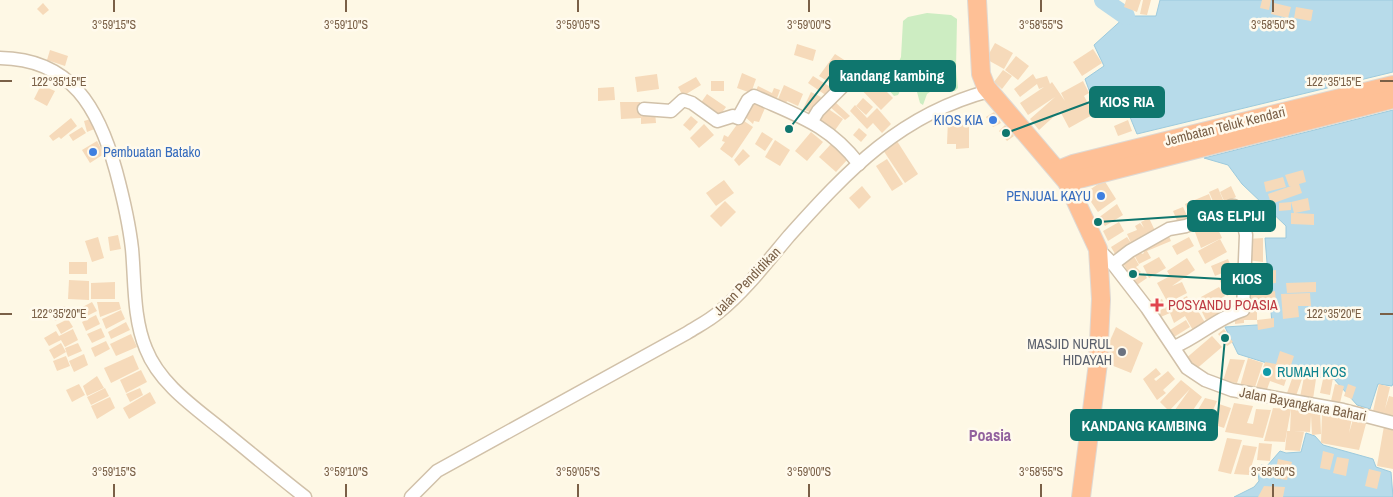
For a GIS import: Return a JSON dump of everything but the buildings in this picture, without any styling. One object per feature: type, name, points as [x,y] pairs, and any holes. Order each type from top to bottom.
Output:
[{"type":"highway","points":[[977,0],[981,74],[989,91],[1062,176],[1098,249],[1101,299],[1098,363],[1081,497]]},
{"type":"highway","name":"Jembatan Teluk Kendari","points":[[1062,176],[1393,84]]},
{"type":"highway","name":"Jembatan Teluk Kendari","points":[[1135,156],[1393,99]]},
{"type":"street","points":[[0,58],[26,60],[63,76],[89,104],[100,122],[110,148],[129,222],[137,314],[146,350],[160,373],[180,395],[305,497]]},
{"type":"street","points":[[812,121],[818,111],[859,70]]},
{"type":"street","name":"Jalan Pendidikan","points":[[411,497],[437,471],[687,333],[719,312],[873,151],[920,117],[957,101],[989,91]]},
{"type":"street","points":[[644,109],[671,111],[683,100],[692,103],[717,121],[733,116],[738,118],[748,100],[754,96],[812,121],[840,142],[859,164]]},
{"type":"street","points":[[1113,264],[1130,251],[1170,230],[1186,226],[1230,206],[1234,206],[1243,221],[1246,235],[1242,310],[1225,316],[1188,341],[1174,347]]},
{"type":"street","name":"Jalan Bayangkara Bahari","points":[[1098,249],[1113,264],[1188,368],[1205,380],[1232,390],[1343,410],[1393,423]]},
{"type":"green space","points":[[927,13],[951,15],[957,19],[956,69],[958,88],[955,91],[933,90],[927,94],[923,105],[920,103],[917,92],[911,84],[904,83],[898,95],[894,96],[865,67],[870,65],[883,72],[896,68],[901,57],[903,21],[908,17]]},
{"type":"water","points":[[1160,0],[1393,0],[1393,72],[1137,134],[1125,105],[1092,98],[1085,79],[1104,66],[1094,45],[1126,16],[1156,16]]},
{"type":"water","points":[[1393,110],[1393,383],[1392,386],[1378,384],[1370,409],[1357,405],[1334,379],[1305,375],[1238,354],[1225,327],[1272,324],[1265,238],[1286,238],[1286,226],[1242,184],[1228,165],[1204,158]]},
{"type":"water","points":[[1306,433],[1315,436],[1323,445],[1373,459],[1376,467],[1391,472],[1393,497],[1234,497],[1254,487],[1259,481],[1258,472],[1261,465],[1267,466],[1280,451],[1286,453],[1301,452]]},
{"type":"waterway","points":[[1103,0],[1126,16]]},
{"type":"place","name":"KIOS KIA","points":[[993,120]]},
{"type":"place","name":"kandang kambing","points":[[789,129]]},
{"type":"place","name":"KIOS RIA","points":[[1006,133]]},
{"type":"place","name":"Pembuatan Batako","points":[[93,152]]},
{"type":"place","name":"PENJUAL KAYU","points":[[1101,196]]},
{"type":"place","name":"GAS ELPIJI","points":[[1098,222]]},
{"type":"place","name":"KIOS","points":[[1133,274]]},
{"type":"place","name":"POSYANDU POASIA","points":[[1157,305]]},
{"type":"place","name":"KANDANG KAMBING","points":[[1225,338]]},
{"type":"place","name":"MASJID NURUL HIDAYAH","points":[[1122,352]]},
{"type":"place","name":"RUMAH KOS","points":[[1267,372]]},
{"type":"district","name":"Poasia","points":[[990,435]]}]
